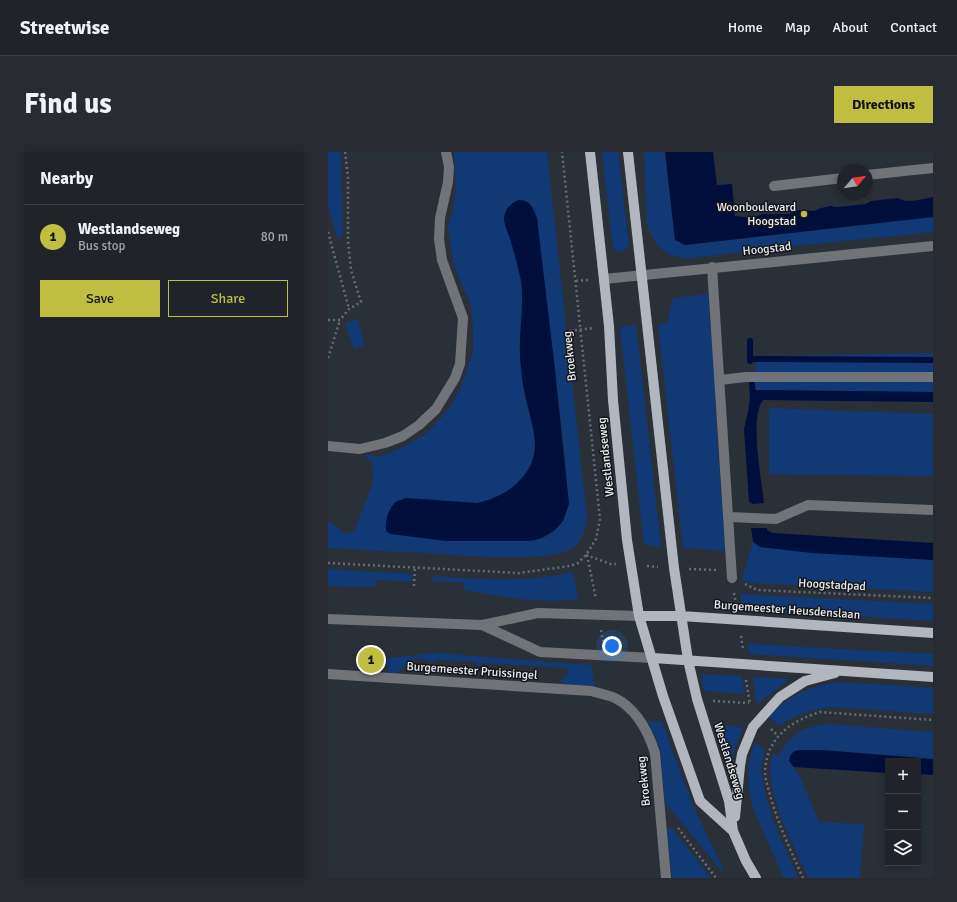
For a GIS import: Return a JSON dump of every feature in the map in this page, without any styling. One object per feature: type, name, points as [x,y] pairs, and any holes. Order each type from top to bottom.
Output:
[{"type":"main road","name":"Westlandseweg","points":[[590,152],[609,326],[613,400],[628,540],[639,616],[653,658],[663,696],[700,801],[733,831]]},
{"type":"main road","name":"Westlandseweg","points":[[628,152],[672,555],[688,660],[697,699],[729,801],[733,831],[746,861],[756,878]]},
{"type":"main road","name":"Burgemeester Heusdenslaan","points":[[639,616],[681,616],[933,633]]},
{"type":"main road","points":[[653,658],[933,677]]},
{"type":"main road","points":[[733,831],[740,766],[745,743],[753,727],[780,697],[805,681],[844,671]]},
{"type":"street","points":[[328,446],[360,449],[384,443],[403,436],[420,425],[436,409],[455,378],[460,364],[463,318],[442,260],[439,239],[440,218],[448,182],[449,166],[446,152]]},
{"type":"street","points":[[873,174],[933,168]]},
{"type":"street","points":[[774,186],[837,179]]},
{"type":"street","name":"Hoogstad","points":[[604,279],[641,274],[933,246]]},
{"type":"street","points":[[712,267],[732,578]]},
{"type":"street","points":[[720,380],[746,377],[933,377]]},
{"type":"street","points":[[729,517],[776,519],[808,505],[933,510]]},
{"type":"street","name":"Burgemeester Pruissingel","points":[[328,619],[482,625],[538,613],[639,616]]},
{"type":"street","name":"Burgemeester Pruissingel","points":[[482,625],[540,652],[653,658]]},
{"type":"street","name":"Burgemeester Pruissingel","points":[[328,674],[591,691],[614,697]]},
{"type":"street","name":"Broekweg","points":[[614,697],[632,710],[641,722],[651,740],[655,753],[666,878]]},
{"type":"path","points":[[328,358],[340,320],[349,309],[361,302],[351,270],[348,242],[348,177],[345,152]]},
{"type":"path","name":"Broekweg","points":[[415,568],[519,573],[570,566],[578,563],[586,555],[596,539],[600,519],[562,152]]},
{"type":"path","points":[[328,232],[349,309]]},
{"type":"path","points":[[328,320],[340,320]]},
{"type":"path","points":[[570,331],[598,328]]},
{"type":"path","points":[[328,563],[415,568],[414,586]]},
{"type":"path","points":[[732,578],[749,703]]},
{"type":"path","name":"Hoogstadpad","points":[[732,578],[757,590],[933,598]]},
{"type":"path","points":[[803,878],[783,832],[772,802],[766,779],[766,763],[778,736],[793,723],[820,712],[933,720]]},
{"type":"path","points":[[660,806],[716,878]]},
{"type":"shaded area","points":[[328,152],[339,152],[341,154],[343,234],[338,240],[328,205]]},
{"type":"shaded area","points":[[454,152],[547,152],[587,518],[583,533],[576,546],[565,552],[527,557],[482,557],[328,548],[328,521],[344,533],[354,532],[372,486],[373,471],[371,460],[367,460],[366,454],[378,457],[406,446],[428,432],[450,408],[462,385],[473,351],[473,329],[471,305],[454,266],[448,226],[453,211],[456,187]],"holes":[[[518,200],[524,200],[537,218],[569,504],[563,521],[551,534],[542,538],[527,541],[446,541],[391,534],[386,528],[396,502],[406,498],[477,503],[486,501],[502,494],[517,484],[523,477],[532,461],[535,442],[523,387],[520,357],[519,343],[522,294],[515,250],[513,203]]]},
{"type":"shaded area","points":[[602,152],[618,152],[629,246],[621,252],[616,251],[613,248]]},
{"type":"shaded area","points":[[644,152],[665,152],[675,240],[685,245],[933,217],[933,232],[691,258],[675,256],[668,254],[658,245],[653,239],[647,224]]},
{"type":"shaded area","points":[[665,152],[713,152],[717,185],[732,184],[735,216],[752,218],[763,214],[789,214],[797,210],[814,211],[831,206],[837,207],[866,204],[871,201],[898,198],[910,201],[933,197],[933,217],[685,245],[675,240]]},
{"type":"shaded area","points":[[518,200],[529,203],[537,218],[569,504],[563,521],[555,530],[542,538],[527,541],[446,541],[391,534],[387,532],[386,520],[392,507],[397,501],[406,498],[477,503],[488,500],[498,496],[517,483],[525,475],[534,455],[535,443],[523,384],[520,357],[522,302],[521,280],[504,218],[508,207]]},
{"type":"shaded area","points":[[708,294],[716,389],[715,402],[725,551],[683,548],[658,324],[667,323],[673,298]]},
{"type":"shaded area","points":[[357,319],[365,345],[354,349],[345,323]]},
{"type":"shaded area","points":[[636,325],[661,547],[644,544],[620,327]]},
{"type":"shaded area","points":[[933,353],[933,392],[753,390],[757,356]]},
{"type":"shaded area","points":[[751,391],[933,392],[933,402],[763,400],[759,409],[757,420],[757,434],[764,503],[753,504],[749,502],[744,429]]},
{"type":"shaded area","points":[[769,408],[933,414],[933,476],[769,474]]},
{"type":"shaded area","points":[[751,528],[767,528],[767,530],[773,533],[933,543],[933,560],[812,553],[760,547],[753,542]]},
{"type":"shaded area","points":[[753,542],[757,545],[812,553],[933,560],[933,592],[746,582],[742,579]]},
{"type":"shaded area","points":[[328,569],[412,574],[412,582],[376,580],[375,587],[328,586]]},
{"type":"shaded area","points":[[573,572],[578,599],[564,601],[507,597],[464,590],[464,583],[433,581],[433,576],[485,579],[521,579],[538,578]]},
{"type":"shaded area","points":[[740,594],[933,604],[933,621],[742,609]]},
{"type":"shaded area","points":[[748,644],[933,654],[933,666],[749,654]]},
{"type":"shaded area","points":[[436,653],[591,665],[595,687],[562,684],[561,680],[568,674],[566,668],[483,663],[478,667],[475,662],[437,660],[432,664],[428,660],[414,659],[397,673],[388,673],[389,666],[386,666],[387,658]]},
{"type":"shaded area","points":[[701,674],[742,676],[744,694],[704,691]]},
{"type":"shaded area","points":[[753,677],[787,679],[788,681],[758,704],[756,702]]},
{"type":"shaded area","points":[[842,682],[933,688],[933,714],[831,707],[803,713],[779,726],[769,716],[785,702],[802,692],[821,685]]},
{"type":"shaded area","points":[[662,721],[695,810],[722,866],[723,873],[665,802],[660,748],[648,722]]},
{"type":"shaded area","points":[[714,723],[743,728],[732,760],[731,772],[729,773]]},
{"type":"shaded area","points":[[827,724],[933,732],[933,759],[822,750],[794,751],[791,764],[803,783],[819,822],[864,824],[860,878],[808,878],[784,825],[774,797],[770,767],[773,754],[779,756],[788,742],[798,733],[805,729]]},
{"type":"shaded area","points":[[755,742],[765,749],[761,769],[765,793],[774,823],[798,878],[784,878],[754,811],[749,791],[749,761]]},
{"type":"shaded area","points":[[800,750],[822,750],[921,758],[885,758],[885,773],[794,767],[789,761],[791,754]]},
{"type":"shaded area","points":[[921,758],[933,759],[933,775],[921,774]]},
{"type":"shaded area","points":[[667,828],[673,830],[711,878],[672,878]]},
{"type":"waterway","points":[[750,341],[750,359]]},
{"type":"waterway","points":[[750,361],[750,359],[933,360]]},
{"type":"waterway","points":[[752,384],[753,399]]},
{"type":"place","name":"Woonboulevard Hoogstad","points":[[804,214]]},
{"type":"place","name":"Westlandseweg","points":[[371,660]]}]
